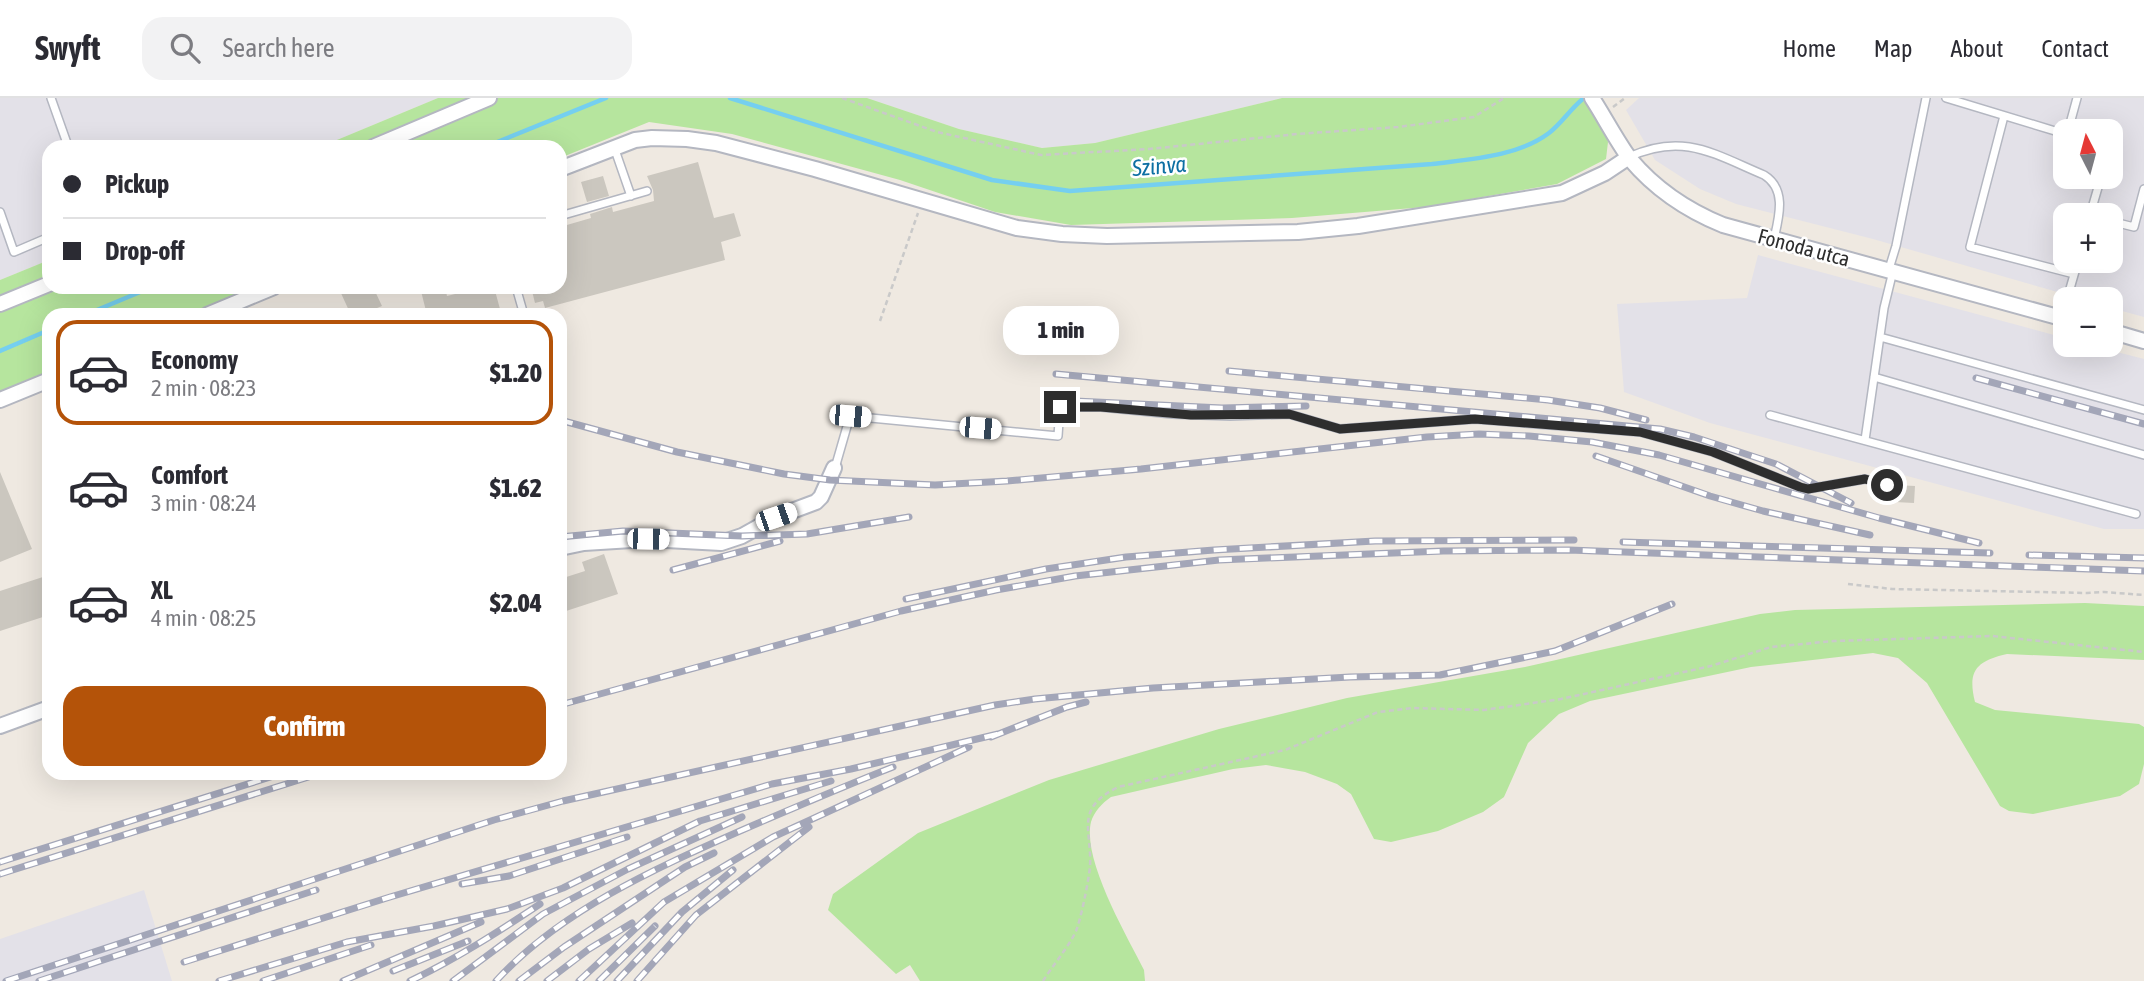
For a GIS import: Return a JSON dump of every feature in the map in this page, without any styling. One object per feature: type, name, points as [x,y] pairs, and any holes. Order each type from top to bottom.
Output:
[{"type":"street","points":[[390,140],[489,98]]},
{"type":"street","name":"Fonoda utca","points":[[1592,98],[1629,157],[1664,193],[1690,210],[1723,225],[2053,312]]},
{"type":"street","points":[[567,166],[616,146],[652,138],[716,143],[1017,228],[1107,236],[1298,232],[1358,226],[1562,193],[1605,173],[1629,157]]},
{"type":"street","points":[[0,304],[42,287]]},
{"type":"street","points":[[223,308],[257,294]]},
{"type":"street","points":[[2123,335],[2144,341]]},
{"type":"street","points":[[0,400],[42,383]]},
{"type":"street","points":[[567,547],[648,539],[710,543],[730,541],[776,517],[816,502],[835,468]]},
{"type":"street","points":[[0,726],[42,711]]},
{"type":"lane","points":[[51,98],[66,140]]},
{"type":"lane","points":[[1865,440],[1884,308],[1926,98]]},
{"type":"lane","points":[[1946,98],[2053,129]]},
{"type":"lane","points":[[1980,108],[1983,98]]},
{"type":"lane","points":[[2070,119],[2077,98]]},
{"type":"lane","points":[[2004,116],[1969,247],[2074,274],[2070,287]]},
{"type":"lane","points":[[616,146],[632,196]]},
{"type":"lane","points":[[1629,157],[1648,148],[1686,146],[1764,175],[1771,179],[1779,191],[1779,218],[1774,239]]},
{"type":"lane","points":[[2123,224],[2134,227],[2144,189]]},
{"type":"lane","points":[[567,214],[648,191]]},
{"type":"lane","points":[[0,212],[14,252],[42,240]]},
{"type":"lane","points":[[1880,337],[2144,410]]},
{"type":"lane","points":[[1874,377],[2144,455]]},
{"type":"lane","points":[[835,468],[850,416],[1058,436],[1060,407],[1101,407],[1172,414],[1289,414],[1340,429],[1475,419],[1640,432],[1713,452],[1808,489],[1865,479],[1887,485]]},
{"type":"lane","points":[[1770,415],[2136,514]]},
{"type":"path","points":[[842,98],[937,132],[1041,155],[1149,149],[1398,127],[1474,117],[1504,98]]},
{"type":"path","points":[[1614,107],[1625,98]]},
{"type":"path","points":[[880,321],[923,200]]},
{"type":"path","points":[[1849,583],[1892,589],[2144,595]]},
{"type":"path","points":[[1043,981],[1076,930],[1090,866],[1088,822],[1094,805],[1104,794],[1118,788],[1284,750],[1378,712],[1413,708],[1484,710],[1561,699],[1711,666],[1771,647],[1835,641],[1992,636],[2144,652]]},
{"type":"shaded area","points":[[0,98],[438,98],[337,140],[42,140],[42,263],[0,280]]},
{"type":"shaded area","points":[[867,98],[1282,98],[1095,143],[1042,148],[959,129]]},
{"type":"shaded area","points":[[1639,98],[2144,98],[2144,317],[2123,311],[2123,287],[2053,287],[2053,291],[1873,239],[1736,204],[1700,189],[1655,160],[1626,110]]},
{"type":"shaded area","points":[[1758,255],[2053,335],[2053,357],[2123,357],[2123,354],[2144,359],[2144,529],[2104,529],[1710,423],[1624,392],[1617,304],[1747,298]]},
{"type":"shaded area","points":[[144,890],[172,981],[0,981],[0,939]]},
{"type":"green space","points":[[438,98],[867,98],[959,129],[1042,148],[1095,143],[1282,98],[1597,98],[1608,142],[1606,159],[1557,184],[1425,207],[1292,218],[1071,225],[995,212],[900,180],[732,134],[649,122],[567,155],[567,140],[337,140]]},
{"type":"green space","points":[[42,263],[42,294],[236,294],[203,308],[42,308],[42,375],[0,392],[0,280]]},
{"type":"green space","points":[[2085,603],[2144,606],[2144,660],[2007,654],[1988,660],[1977,669],[1972,682],[1973,691],[1975,702],[1995,710],[2139,724],[2144,727],[2144,764],[2139,784],[2120,796],[2033,814],[2009,811],[2000,806],[1927,683],[1898,658],[1873,653],[1751,667],[1590,701],[1559,714],[1528,743],[1504,797],[1483,812],[1438,831],[1391,842],[1374,839],[1351,794],[1337,784],[1305,772],[1266,765],[1233,769],[1111,797],[1099,808],[1091,822],[1093,856],[1108,898],[1144,970],[1145,981],[920,981],[910,965],[896,974],[828,910],[833,894],[918,833],[1049,780],[1219,729],[1347,698],[1525,667],[1760,614],[1795,610]]},
{"type":"building","points":[[698,162],[714,218],[734,213],[741,236],[721,242],[725,260],[545,308],[543,301],[535,303],[533,294],[567,294],[567,225],[591,218],[590,214],[612,207],[613,212],[654,201],[647,176]]},
{"type":"building","points":[[603,176],[609,196],[587,202],[581,182]]},
{"type":"building","points":[[341,294],[376,294],[382,306],[377,308],[348,308]]},
{"type":"building","points":[[422,294],[496,294],[500,308],[425,308]]},
{"type":"building","points":[[0,472],[32,549],[0,562]]},
{"type":"building","points":[[1895,485],[1915,486],[1914,503],[1895,502]]},
{"type":"building","points":[[604,554],[618,594],[567,611],[567,577],[585,571],[582,562]]},
{"type":"building","points":[[42,577],[42,617],[0,631],[0,591]]},
{"type":"waterway","name":"Szinva","points":[[502,140],[606,98]]},
{"type":"waterway","name":"Szinva","points":[[730,98],[992,180],[1070,191],[1432,164],[1493,156],[1523,147],[1549,133],[1584,98]]},
{"type":"waterway","name":"Szinva","points":[[102,308],[135,294]]},
{"type":"waterway","name":"Szinva","points":[[0,351],[42,333]]},
{"type":"railway","points":[[1229,371],[1548,400],[1600,408],[1646,420]]},
{"type":"railway","points":[[1056,374],[1660,429],[1694,437],[1776,464],[1851,503]]},
{"type":"railway","points":[[1976,378],[2144,424]]},
{"type":"railway","points":[[1054,400],[1222,408],[1306,406]]},
{"type":"railway","points":[[567,422],[677,452],[784,474],[830,480],[935,485],[1141,469],[1427,437],[1479,434],[1529,436],[1592,442],[1659,455],[1879,518],[1979,543]]},
{"type":"railway","points":[[1596,456],[1710,496],[1870,535]]},
{"type":"railway","points":[[567,536],[623,531],[742,536],[807,534],[909,517]]},
{"type":"railway","points":[[906,599],[1046,569],[1126,557],[1375,541],[1574,540]]},
{"type":"railway","points":[[673,570],[780,541]]},
{"type":"railway","points":[[1623,542],[1990,553]]},
{"type":"railway","points":[[567,703],[901,611],[996,590],[1075,576],[1219,560],[1443,551],[1569,550],[2144,571]]},
{"type":"railway","points":[[2029,555],[2144,558]]},
{"type":"railway","points":[[6,981],[494,820],[563,801],[995,705],[1035,699],[1153,688],[1440,675],[1555,651],[1672,604]]},
{"type":"railway","points":[[991,737],[1086,702]]},
{"type":"railway","points":[[184,962],[390,897],[772,784],[851,769],[998,734]]},
{"type":"railway","points":[[579,981],[664,902],[773,837],[969,747]]},
{"type":"railway","points":[[496,981],[549,933],[610,894],[707,845],[893,767]]},
{"type":"railway","points":[[0,862],[261,780]]},
{"type":"railway","points":[[0,874],[299,780]]},
{"type":"railway","points":[[219,981],[347,942],[507,909],[563,888],[700,821],[831,781]]},
{"type":"railway","points":[[453,981],[543,914],[628,869],[742,817]]},
{"type":"railway","points":[[637,981],[696,915],[809,827]]},
{"type":"railway","points":[[462,884],[509,876],[627,837]]},
{"type":"railway","points":[[519,981],[564,947],[685,867],[714,853]]},
{"type":"railway","points":[[617,981],[682,912],[733,870]]},
{"type":"railway","points":[[39,981],[316,890]]},
{"type":"railway","points":[[410,981],[444,964],[540,904]]},
{"type":"railway","points":[[343,981],[481,922]]},
{"type":"railway","points":[[547,981],[589,949],[632,923]]},
{"type":"railway","points":[[599,981],[655,926]]},
{"type":"railway","points":[[393,971],[468,941]]},
{"type":"railway","points":[[263,981],[371,945]]},
{"type":"route","points":[[1060,407],[1101,407],[1191,415],[1289,414],[1340,429],[1432,420],[1475,419],[1640,432],[1713,452],[1808,489],[1865,479],[1887,485]]}]
